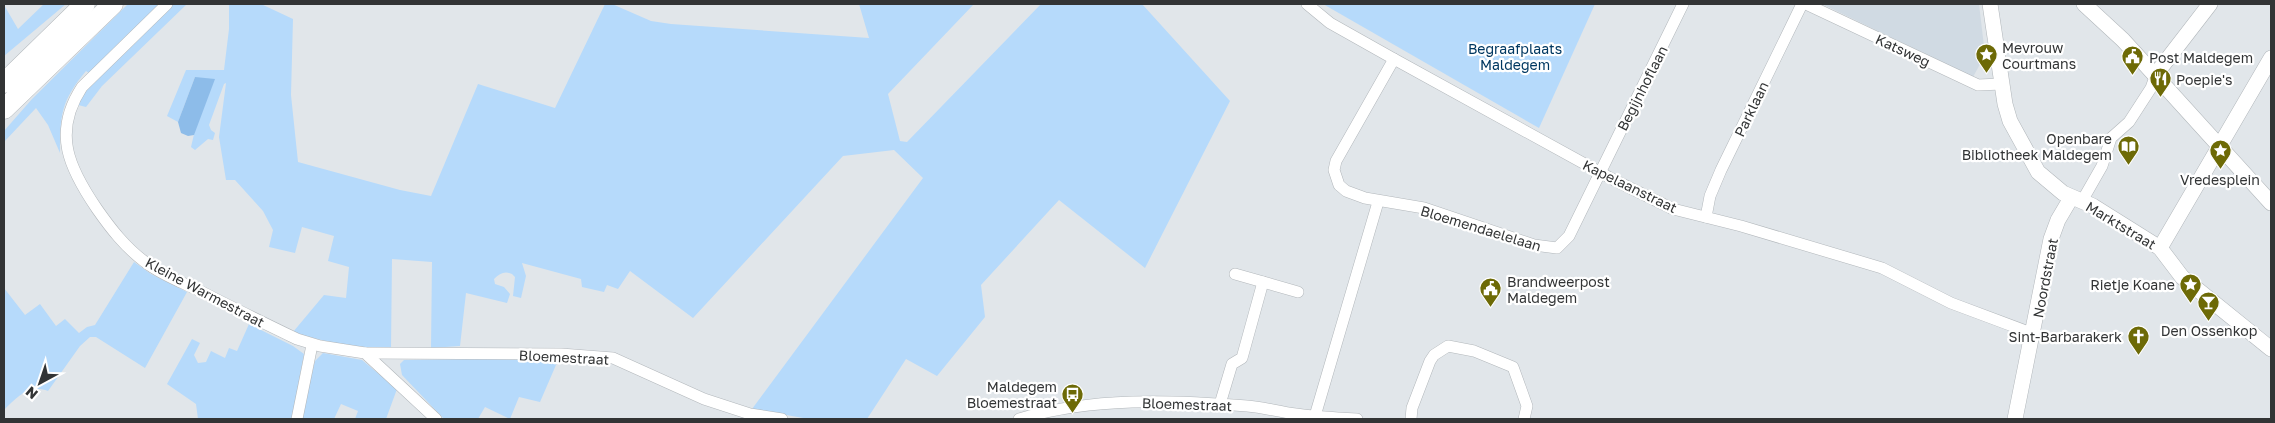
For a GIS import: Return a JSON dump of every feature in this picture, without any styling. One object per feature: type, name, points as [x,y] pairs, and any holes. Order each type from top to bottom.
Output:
[{"type":"highway","points":[[4,83],[85,4]]},
{"type":"highway","points":[[4,109],[113,4]]},
{"type":"highway","points":[[4,117],[38,77]]},
{"type":"street","name":"Kleine Warmestraat","points":[[167,4],[82,87],[73,101],[66,129],[66,146],[76,176],[116,235],[146,263],[296,339],[312,345],[365,352]]},
{"type":"street","name":"Kapelaanstraat","points":[[1307,4],[1330,23],[1394,59],[1600,172],[1673,209],[1820,248],[1882,268],[1951,302],[2034,334]]},
{"type":"street","name":"Begijnhoflaan","points":[[1600,172],[1683,4]]},
{"type":"street","name":"Parklaan","points":[[1706,217],[1710,196],[1721,170],[1802,4]]},
{"type":"street","name":"Katsweg","points":[[1806,4],[1978,85],[2002,84]]},
{"type":"street","name":"Marktstraat","points":[[1990,4],[2002,84],[2010,121],[2038,172],[2076,199],[2160,248],[2182,277],[2271,349]]},
{"type":"street","points":[[2084,4],[2156,74],[2271,202]]},
{"type":"street","points":[[2076,199],[2102,166],[2111,138],[2129,122],[2151,88],[2156,74],[2210,4]]},
{"type":"street","points":[[2160,248],[2271,58]]},
{"type":"street","name":"Bloemendaelelaan","points":[[1394,59],[1334,170],[1339,185],[1346,191],[1378,202],[1424,208],[1534,244],[1548,248],[1557,248],[1569,236],[1600,172]]},
{"type":"street","name":"Noordstraat","points":[[2015,419],[2034,334],[2051,240],[2058,220],[2076,199]]},
{"type":"street","points":[[1315,416],[1378,202]]},
{"type":"street","points":[[1235,274],[1298,292]]},
{"type":"street","points":[[1220,404],[1232,364],[1242,358],[1263,282]]},
{"type":"street","points":[[296,419],[312,345]]},
{"type":"street","points":[[1411,419],[1412,408],[1430,361],[1434,355],[1448,346],[1474,351],[1513,366],[1522,386],[1527,406],[1524,419]]},
{"type":"street","points":[[365,352],[436,419]]},
{"type":"street","name":"Bloemestraat","points":[[365,352],[448,355],[561,354],[613,358],[704,399],[750,414],[782,419]]},
{"type":"street","name":"Bloemestraat","points":[[1019,419],[1036,414],[1109,403],[1156,401],[1248,406],[1315,416],[1357,419]]},
{"type":"shaded area","points":[[1822,4],[1979,4],[1985,55],[1973,77]]},
{"type":"shaded area","points":[[195,77],[215,79],[194,135],[188,136],[181,133],[178,122]]},
{"type":"green space","points":[[44,4],[66,4],[4,56],[4,5],[18,29]]},
{"type":"green space","points":[[128,4],[159,4],[89,73],[86,71],[71,91],[62,118],[60,153],[48,125],[36,108],[4,142],[4,131],[32,99]]},
{"type":"green space","points":[[173,4],[187,4],[102,86],[86,107],[78,105],[83,92]]},
{"type":"green space","points":[[229,4],[261,4],[293,19],[291,95],[298,162],[400,190],[431,196],[478,84],[555,108],[605,4],[612,4],[651,21],[671,24],[869,38],[859,4],[974,4],[888,94],[900,141],[907,142],[1041,4],[1142,4],[1230,101],[1145,268],[1059,200],[981,285],[985,317],[937,376],[906,359],[867,419],[809,419],[752,409],[923,178],[894,150],[843,156],[693,318],[630,271],[618,289],[607,285],[604,292],[582,287],[581,279],[522,263],[526,276],[521,298],[513,296],[515,277],[507,273],[500,274],[494,279],[495,284],[504,287],[510,294],[507,303],[466,293],[460,346],[431,348],[432,262],[392,259],[391,349],[329,342],[293,332],[324,295],[346,298],[349,267],[328,261],[334,236],[302,227],[295,253],[269,247],[273,230],[263,211],[235,180],[226,180],[219,137],[226,83],[209,125],[215,133],[213,140],[208,139],[195,150],[191,147],[195,130],[195,77],[178,122],[167,116],[186,70],[224,70],[229,29]]},
{"type":"green space","name":"Begraafplaats Maldegem","points":[[1323,4],[1595,4],[1539,128]]},
{"type":"green space","points":[[134,262],[151,274],[187,292],[145,368],[96,337],[90,337],[80,346],[48,391],[35,389],[24,393],[4,410],[4,288],[25,315],[40,304],[56,326],[65,319],[79,333],[87,327],[95,325]]},
{"type":"green space","points":[[249,324],[293,346],[304,354],[292,419],[198,419],[196,404],[167,384],[192,339],[200,343],[194,355],[198,363],[206,362],[211,351],[225,358],[229,348],[237,351]]},
{"type":"green space","points":[[323,353],[362,360],[397,389],[386,419],[355,419],[358,411],[341,404],[334,419],[301,419],[315,361]]},
{"type":"green space","points":[[559,358],[540,402],[519,397],[510,419],[485,407],[478,419],[444,419],[402,375],[400,364],[404,360]]},
{"type":"place","name":"Mevrouw Courtmans","points":[[1986,74]]},
{"type":"place","name":"Post Maldegem","points":[[2133,76]]},
{"type":"place","name":"Poepie's","points":[[2160,98]]},
{"type":"place","name":"Openbare Bibliotheek Maldegem","points":[[2128,165]]},
{"type":"place","name":"Vredesplein","points":[[2220,170]]},
{"type":"place","name":"Rietje Koane","points":[[2191,303]]},
{"type":"place","name":"Brandweerpost Maldegem","points":[[1491,308]]},
{"type":"place","name":"Den Ossenkop","points":[[2209,321]]},
{"type":"place","name":"Sint-Barbarakerk","points":[[2138,355]]},
{"type":"place","name":"Maldegem Bloemestraat","points":[[1073,413]]}]
